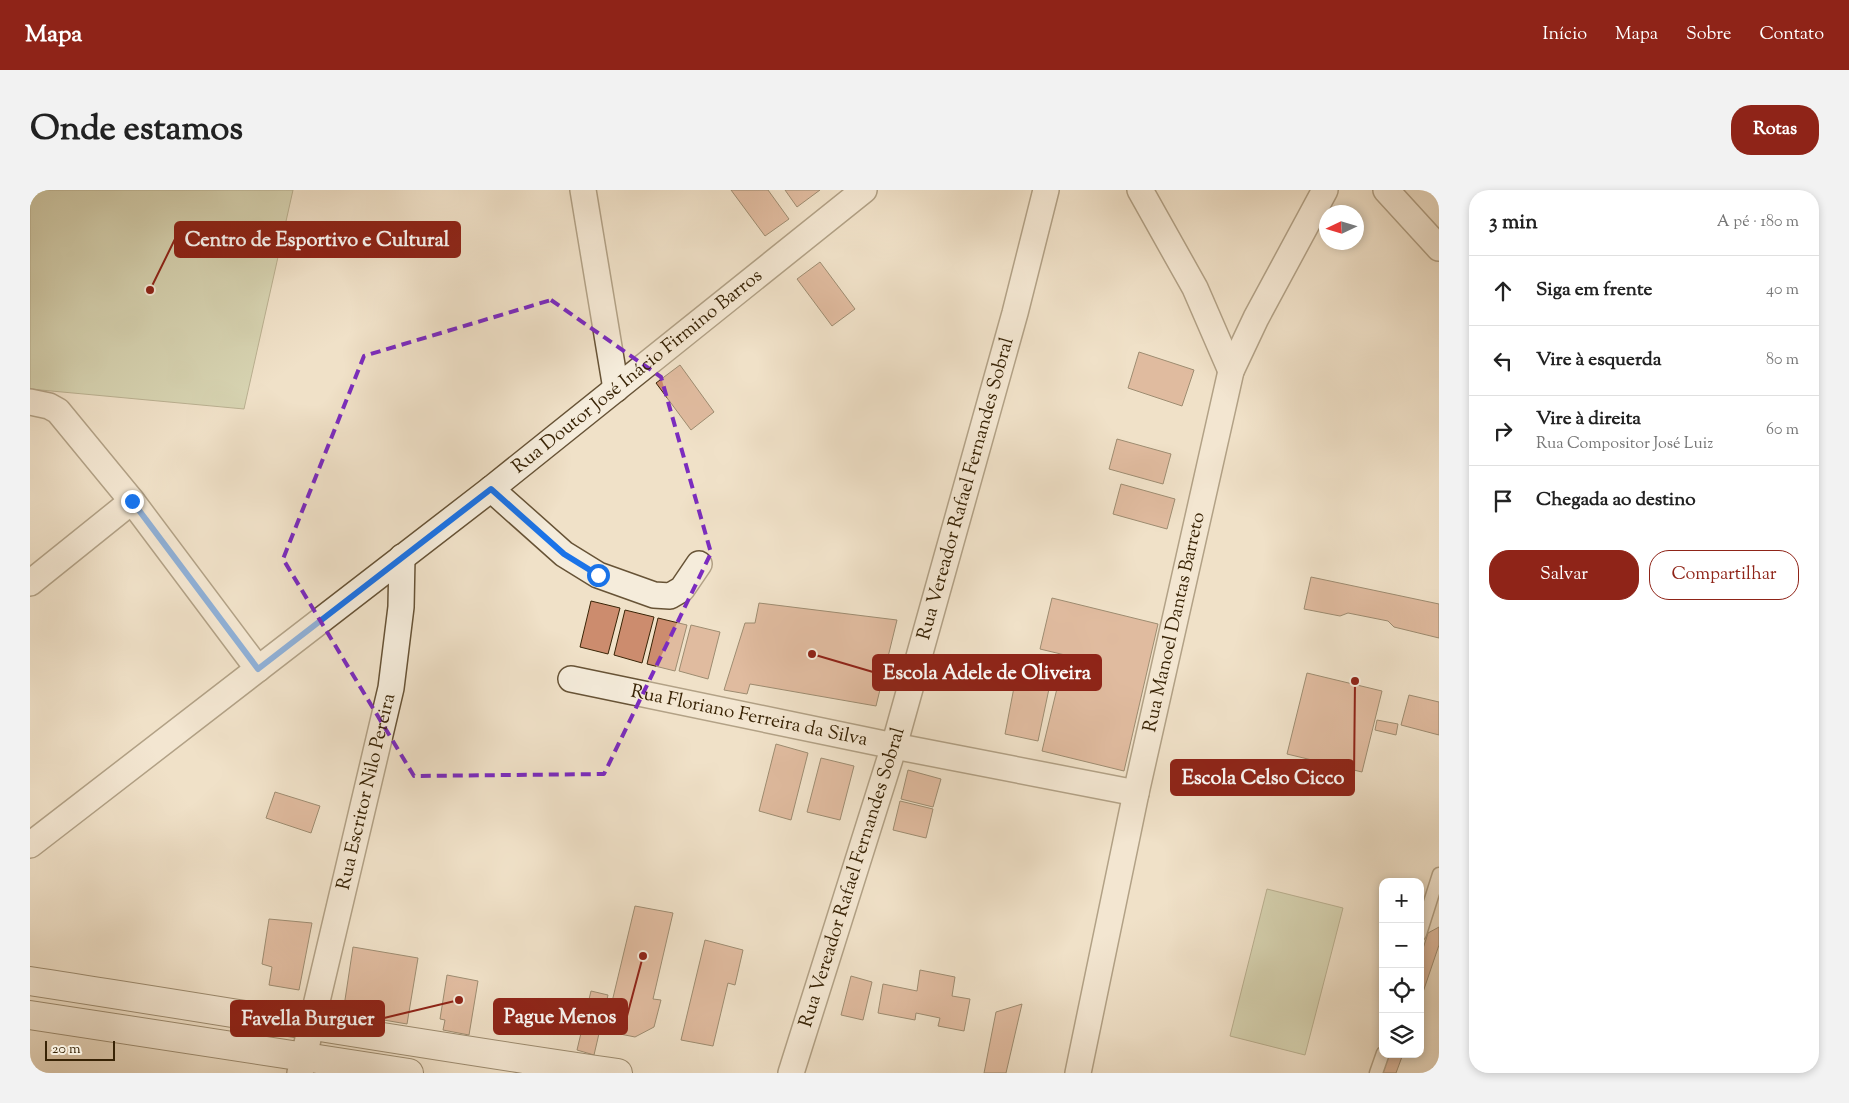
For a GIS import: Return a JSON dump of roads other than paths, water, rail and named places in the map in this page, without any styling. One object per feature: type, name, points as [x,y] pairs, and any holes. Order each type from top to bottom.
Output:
[{"type":"main road","points":[[30,981],[312,1025],[465,1062],[618,1073]]},
{"type":"main road","points":[[30,1015],[302,1065],[409,1073]]},
{"type":"street","points":[[583,190],[616,388]]},
{"type":"street","name":"Rua Doutor José Inácio Firmino Barros","points":[[30,845],[491,489],[864,190]]},
{"type":"street","name":"Rua Vereador Rafael Fernandes Sobral","points":[[791,1073],[894,746],[1012,322],[1046,190]]},
{"type":"street","points":[[1140,190],[1195,288],[1231,371]]},
{"type":"street","name":"Rua Manoel Dantas Barreto","points":[[1078,1073],[1136,793],[1231,371],[1256,318],[1325,190]]},
{"type":"street","points":[[1400,196],[1439,248]]},
{"type":"street","points":[[30,402],[49,406],[58,411],[132,501],[258,669]]},
{"type":"street","points":[[491,489],[564,554],[598,575],[654,595],[670,596],[682,589],[699,564]]},
{"type":"street","points":[[30,583],[132,501]]},
{"type":"street","name":"Rua Escritor Nilo Pereira","points":[[302,1065],[391,688],[400,608],[402,556]]},
{"type":"street","name":"Rua Floriano Ferreira da Silva","points":[[571,679],[894,746],[1136,793]]},
{"type":"lane","points":[[1423,923],[1439,874]]},
{"type":"lane","points":[[1376,1073],[1381,1058]]},
{"type":"place","name":"Centro de Esportivo e Cultural","points":[[150,290]]},
{"type":"place","name":"Escola Adele de Oliveira","points":[[812,654]]},
{"type":"place","name":"Escola Celso Cicco","points":[[1355,681]]},
{"type":"place","name":"Pague Menos","points":[[643,956]]},
{"type":"place","name":"Favella Burguer","points":[[459,1000]]}]
